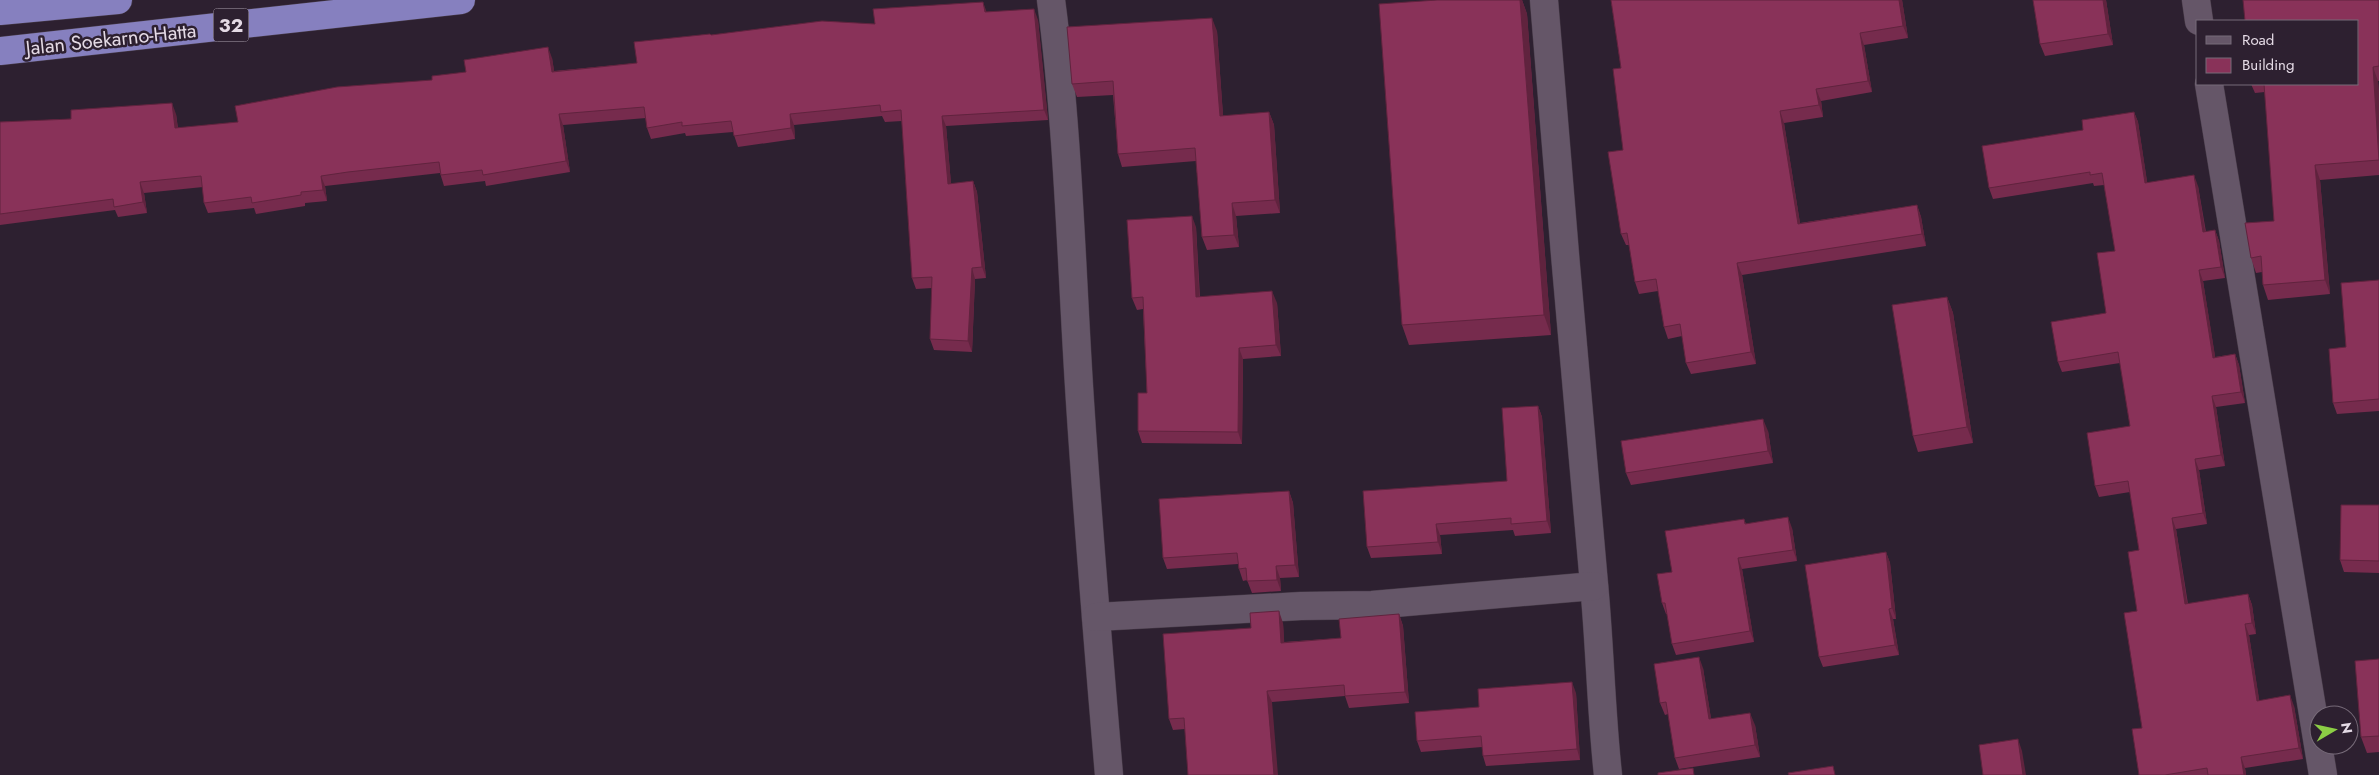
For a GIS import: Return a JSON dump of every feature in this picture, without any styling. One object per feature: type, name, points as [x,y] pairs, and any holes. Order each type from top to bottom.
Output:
[{"type":"highway","name":"Jalan Soekarno-Hatta","points":[[0,11],[118,0]]},
{"type":"highway","name":"Jalan Soekarno-Hatta","points":[[0,51],[461,0]]},
{"type":"street","points":[[1051,0],[1060,64],[1079,388],[1110,775]]},
{"type":"street","points":[[1544,0],[1567,295],[1594,586],[1602,727],[1608,775]]},
{"type":"street","points":[[2196,0],[2199,20]]},
{"type":"street","points":[[2209,85],[2322,775]]},
{"type":"street","points":[[1096,617],[1301,606],[1372,605],[1594,586]]},
{"type":"building","points":[[1437,0],[1520,0],[1544,315],[1402,325],[1379,4]]},
{"type":"building","points":[[1611,0],[1899,0],[1903,26],[1860,33],[1868,81],[1816,89],[1819,105],[1780,111],[1798,224],[1917,205],[1922,234],[1737,263],[1751,352],[1686,363],[1680,324],[1664,327],[1656,279],[1635,282],[1627,233],[1621,234],[1608,152],[1623,150],[1613,69],[1621,68]]},
{"type":"building","points":[[2033,0],[2103,0],[2108,34],[2040,44]]},
{"type":"building","points":[[2243,0],[2379,0],[2379,66],[2373,67],[2379,160],[2315,165],[2325,280],[2263,285],[2261,256],[2251,258],[2245,223],[2274,221],[2264,85],[2359,85],[2359,20],[2245,20]]},
{"type":"building","points":[[983,2],[985,12],[1034,9],[1044,110],[942,116],[948,184],[973,181],[982,267],[972,268],[968,341],[930,339],[932,277],[912,278],[901,110],[881,112],[880,105],[790,114],[791,128],[734,136],[731,121],[682,126],[682,122],[647,128],[644,107],[559,114],[566,161],[483,175],[482,170],[441,175],[439,162],[348,172],[321,176],[323,190],[301,192],[301,195],[252,203],[251,197],[204,203],[201,176],[140,182],[143,202],[114,207],[113,199],[0,214],[0,122],[71,119],[71,110],[172,103],[175,128],[238,122],[235,106],[337,87],[432,80],[432,76],[466,72],[464,60],[548,47],[552,72],[637,63],[634,42],[711,35],[822,21],[875,24],[873,9]]},
{"type":"building","points":[[1212,18],[1220,116],[1269,112],[1275,200],[1232,203],[1234,235],[1202,237],[1195,148],[1118,154],[1113,81],[1072,84],[1067,27]]},
{"type":"building","points":[[2134,112],[2145,183],[2194,175],[2203,232],[2215,230],[2221,267],[2199,270],[2213,358],[2235,354],[2241,392],[2212,396],[2221,455],[2195,459],[2203,513],[2172,518],[2185,604],[2248,594],[2252,623],[2245,624],[2257,701],[2290,695],[2299,748],[2241,757],[2244,775],[2208,775],[2207,768],[2165,775],[2139,775],[2132,729],[2142,728],[2124,613],[2137,611],[2128,552],[2139,550],[2128,481],[2095,486],[2087,433],[2130,426],[2118,352],[2058,362],[2051,322],[2106,313],[2097,253],[2115,251],[2102,173],[2090,175],[2090,172],[1989,188],[1982,146],[2083,130],[2082,120]]},
{"type":"building","points":[[1192,216],[1196,297],[1272,291],[1276,345],[1239,348],[1238,432],[1138,431],[1138,393],[1147,393],[1143,297],[1132,298],[1127,220]]},
{"type":"building","points":[[2379,280],[2379,399],[2333,403],[2329,349],[2346,347],[2341,283]]},
{"type":"building","points":[[1947,297],[1967,427],[1913,436],[1892,305]]},
{"type":"building","points":[[1538,406],[1547,521],[1511,524],[1511,518],[1436,524],[1438,542],[1367,547],[1363,491],[1507,481],[1502,408]]},
{"type":"building","points":[[1763,419],[1768,451],[1626,473],[1621,441]]},
{"type":"building","points":[[1289,491],[1295,565],[1276,566],[1277,580],[1247,581],[1246,568],[1239,569],[1237,553],[1163,558],[1159,499]]},
{"type":"building","points":[[2341,505],[2379,505],[2379,561],[2340,560]]},
{"type":"building","points":[[1788,517],[1793,550],[1738,558],[1750,631],[1672,644],[1665,603],[1662,603],[1657,574],[1672,572],[1665,531],[1744,519],[1745,524]]},
{"type":"building","points":[[1886,552],[1892,608],[1889,609],[1895,645],[1819,657],[1805,565]]},
{"type":"building","points":[[1279,611],[1281,643],[1341,638],[1339,619],[1399,614],[1405,692],[1345,696],[1344,685],[1267,691],[1274,775],[1188,775],[1184,718],[1169,719],[1163,634],[1251,628],[1250,613]]},
{"type":"building","points":[[1699,657],[1709,719],[1750,713],[1755,745],[1675,758],[1666,702],[1660,703],[1654,664]]},
{"type":"building","points":[[2379,659],[2379,736],[2361,737],[2355,661]]},
{"type":"building","points":[[1572,682],[1577,749],[1483,756],[1481,736],[1417,741],[1415,712],[1479,707],[1478,689]]},
{"type":"building","points":[[2018,739],[2023,775],[1983,775],[1979,745]]},
{"type":"building","points":[[1833,766],[1835,775],[1789,775],[1788,773]]},
{"type":"building","points":[[1693,768],[1694,775],[1658,775],[1658,773]]}]
